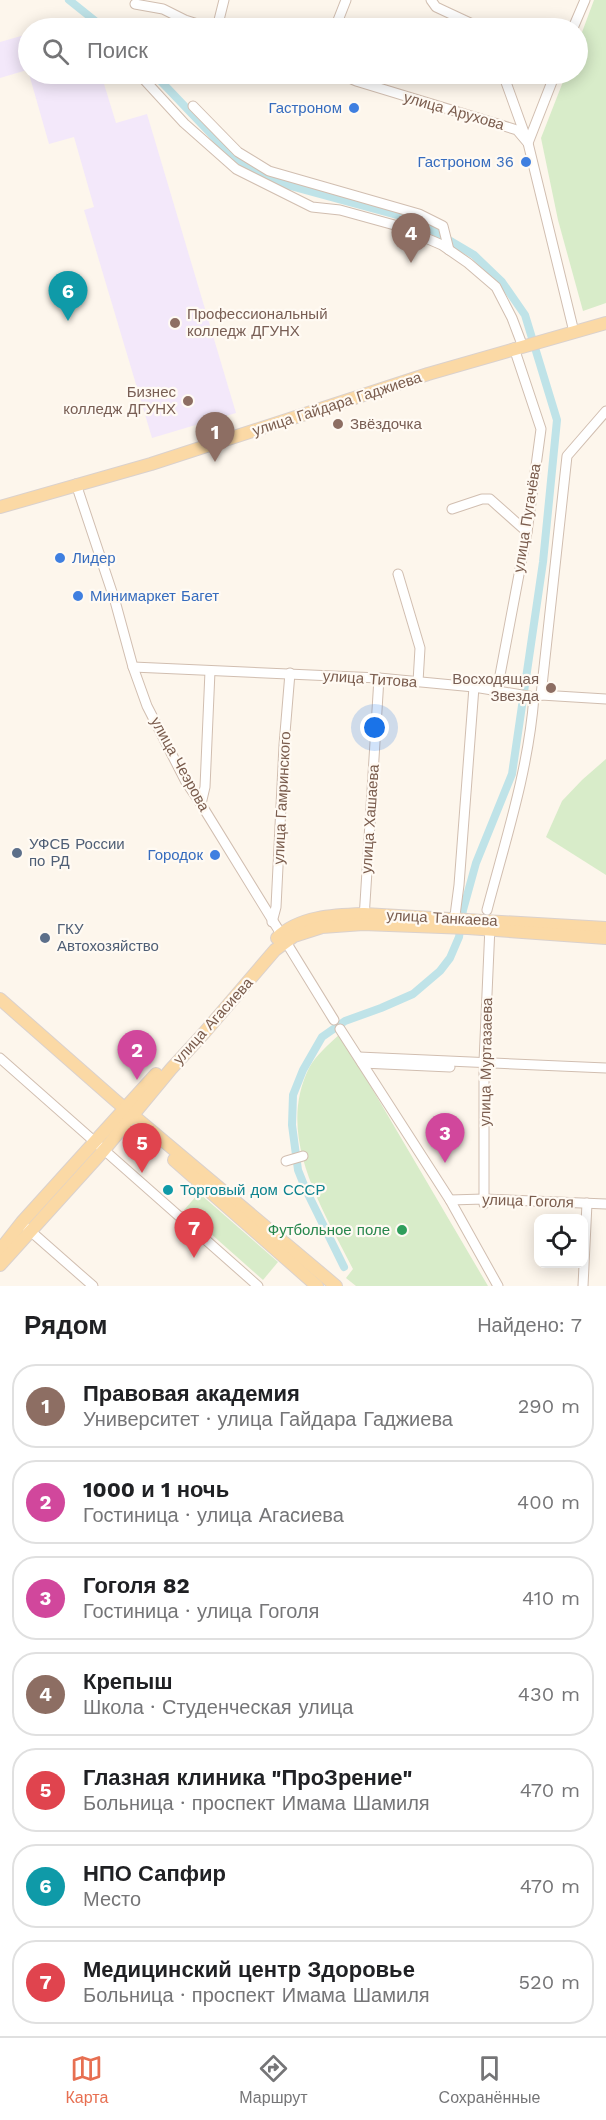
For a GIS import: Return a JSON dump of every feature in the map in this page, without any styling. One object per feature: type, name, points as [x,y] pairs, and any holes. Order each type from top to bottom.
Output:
[{"type":"main road","name":"улица Гайдара Гаджиева","points":[[1,504],[77,485],[240,436],[428,374],[573,331],[604,325]]},
{"type":"main road","name":"улица Танкаева","points":[[283,937],[364,919],[460,922],[489,920],[606,928]]},
{"type":"main road","name":"улица Танкаева","points":[[489,920],[606,938]]},
{"type":"main road","name":"улица Агасиева","points":[[0,1265],[26,1226],[94,1141],[126,1114],[171,1069],[283,937]]},
{"type":"main road","points":[[0,999],[317,1286]]},
{"type":"main road","points":[[0,1010],[336,1286]]},
{"type":"main road","name":"улица Агасиева","points":[[0,1250],[104,1150],[126,1114]]},
{"type":"street","points":[[220,18],[224,0]]},
{"type":"street","points":[[340,18],[346,0]]},
{"type":"street","points":[[431,0],[436,7],[460,18]]},
{"type":"street","points":[[577,18],[585,0]]},
{"type":"street","points":[[135,4],[163,9],[182,18]]},
{"type":"street","name":"улица Пугачёва","points":[[149,84],[184,123],[236,169],[312,207],[340,210],[398,226],[449,250],[496,287],[512,318],[541,429],[527,532],[497,690]]},
{"type":"street","name":"улица Арухова","points":[[366,84],[517,130],[528,143]]},
{"type":"street","name":"улица Арухова","points":[[507,84],[528,143],[573,331]]},
{"type":"street","points":[[528,143],[551,84]]},
{"type":"street","points":[[193,106],[238,152],[269,171],[419,214],[443,226],[449,250]]},
{"type":"street","name":"улица Муртазаева","points":[[484,1201],[484,1065],[489,920],[520,790],[537,696],[567,456],[606,411]]},
{"type":"street","name":"улица Чеэрова","points":[[77,485],[147,706],[186,782],[334,1020]]},
{"type":"street","points":[[452,509],[482,500],[490,500],[527,532]]},
{"type":"street","points":[[398,574],[420,648],[418,682]]},
{"type":"street","name":"улица Титова","points":[[133,667],[379,678],[474,687],[537,696],[606,699]]},
{"type":"street","points":[[201,804],[205,787],[210,671]]},
{"type":"street","name":"улица Гамринского","points":[[272,922],[276,907],[290,673]]},
{"type":"street","name":"улица Хашаева","points":[[364,919],[379,678]]},
{"type":"street","points":[[460,922],[474,687]]},
{"type":"street","points":[[340,1029],[451,1202],[498,1286]]},
{"type":"street","points":[[0,1058],[258,1286]]},
{"type":"street","points":[[361,1060],[606,1068]]},
{"type":"street","points":[[484,1065],[606,1074]]},
{"type":"street","points":[[286,1161],[303,1156]]},
{"type":"street","name":"улица Гоголя","points":[[451,1202],[606,1204]]},
{"type":"street","points":[[584,1286],[587,1205]]},
{"type":"street","name":"улица Гоголя","points":[[587,1205],[606,1210]]},
{"type":"street","points":[[26,1226],[93,1286]]},
{"type":"shaded area","points":[[18,37],[18,73],[0,78],[0,42]]},
{"type":"shaded area","points":[[32,84],[104,84],[116,123],[147,114],[236,413],[152,438],[84,210],[94,207],[74,137],[49,144]]},
{"type":"green space","points":[[594,0],[606,0],[606,303],[583,311],[558,220],[541,138],[562,84],[588,84],[587,18]]},
{"type":"green space","points":[[606,759],[606,875],[546,837],[562,801]]},
{"type":"green space","points":[[340,1034],[488,1286],[356,1286],[346,1278],[353,1269],[307,1172],[300,1146],[297,1120],[300,1094],[309,1068],[319,1054]]},
{"type":"green space","points":[[199,1193],[278,1262],[263,1280],[184,1210]]},
{"type":"waterway","points":[[69,0],[92,18]]},
{"type":"waterway","points":[[164,84],[233,157],[283,184],[415,220],[474,255],[502,282],[525,315],[557,420],[543,562],[512,774],[476,863],[463,910],[459,937],[450,958],[440,971],[413,994],[345,1021],[322,1037],[303,1070],[293,1095],[292,1125],[298,1170],[344,1267]]},
{"type":"place","name":"Гастроном","points":[[354,108]]},
{"type":"place","name":"Гастроном 36","points":[[526,162]]},
{"type":"place","name":"Крепыш","points":[[411,263]]},
{"type":"place","name":"НПО Сапфир","points":[[68,321]]},
{"type":"place","name":"Профессиональный колледж ДГУНХ","points":[[175,323]]},
{"type":"place","name":"Бизнес колледж ДГУНХ","points":[[188,401]]},
{"type":"place","name":"Звёздочка","points":[[338,424]]},
{"type":"place","name":"Правовая академия","points":[[215,462]]},
{"type":"place","name":"Лидер","points":[[60,558]]},
{"type":"place","name":"Минимаркет Багет","points":[[78,596]]},
{"type":"place","name":"Восходящая Звезда","points":[[551,688]]},
{"type":"place","name":"УФСБ России по РД","points":[[17,853]]},
{"type":"place","name":"Городок","points":[[215,855]]},
{"type":"place","name":"ГКУ Автохозяйство","points":[[45,938]]},
{"type":"place","name":"1000 и 1 ночь","points":[[137,1080]]},
{"type":"place","name":"Гоголя 82","points":[[445,1163]]},
{"type":"place","name":"Глазная клиника \"ПроЗрение\"","points":[[142,1173]]},
{"type":"place","name":"Торговый дом СССР","points":[[168,1190]]},
{"type":"place","name":"Футбольное поле","points":[[402,1230]]},
{"type":"place","name":"Медицинский центр Здоровье","points":[[194,1258]]}]
